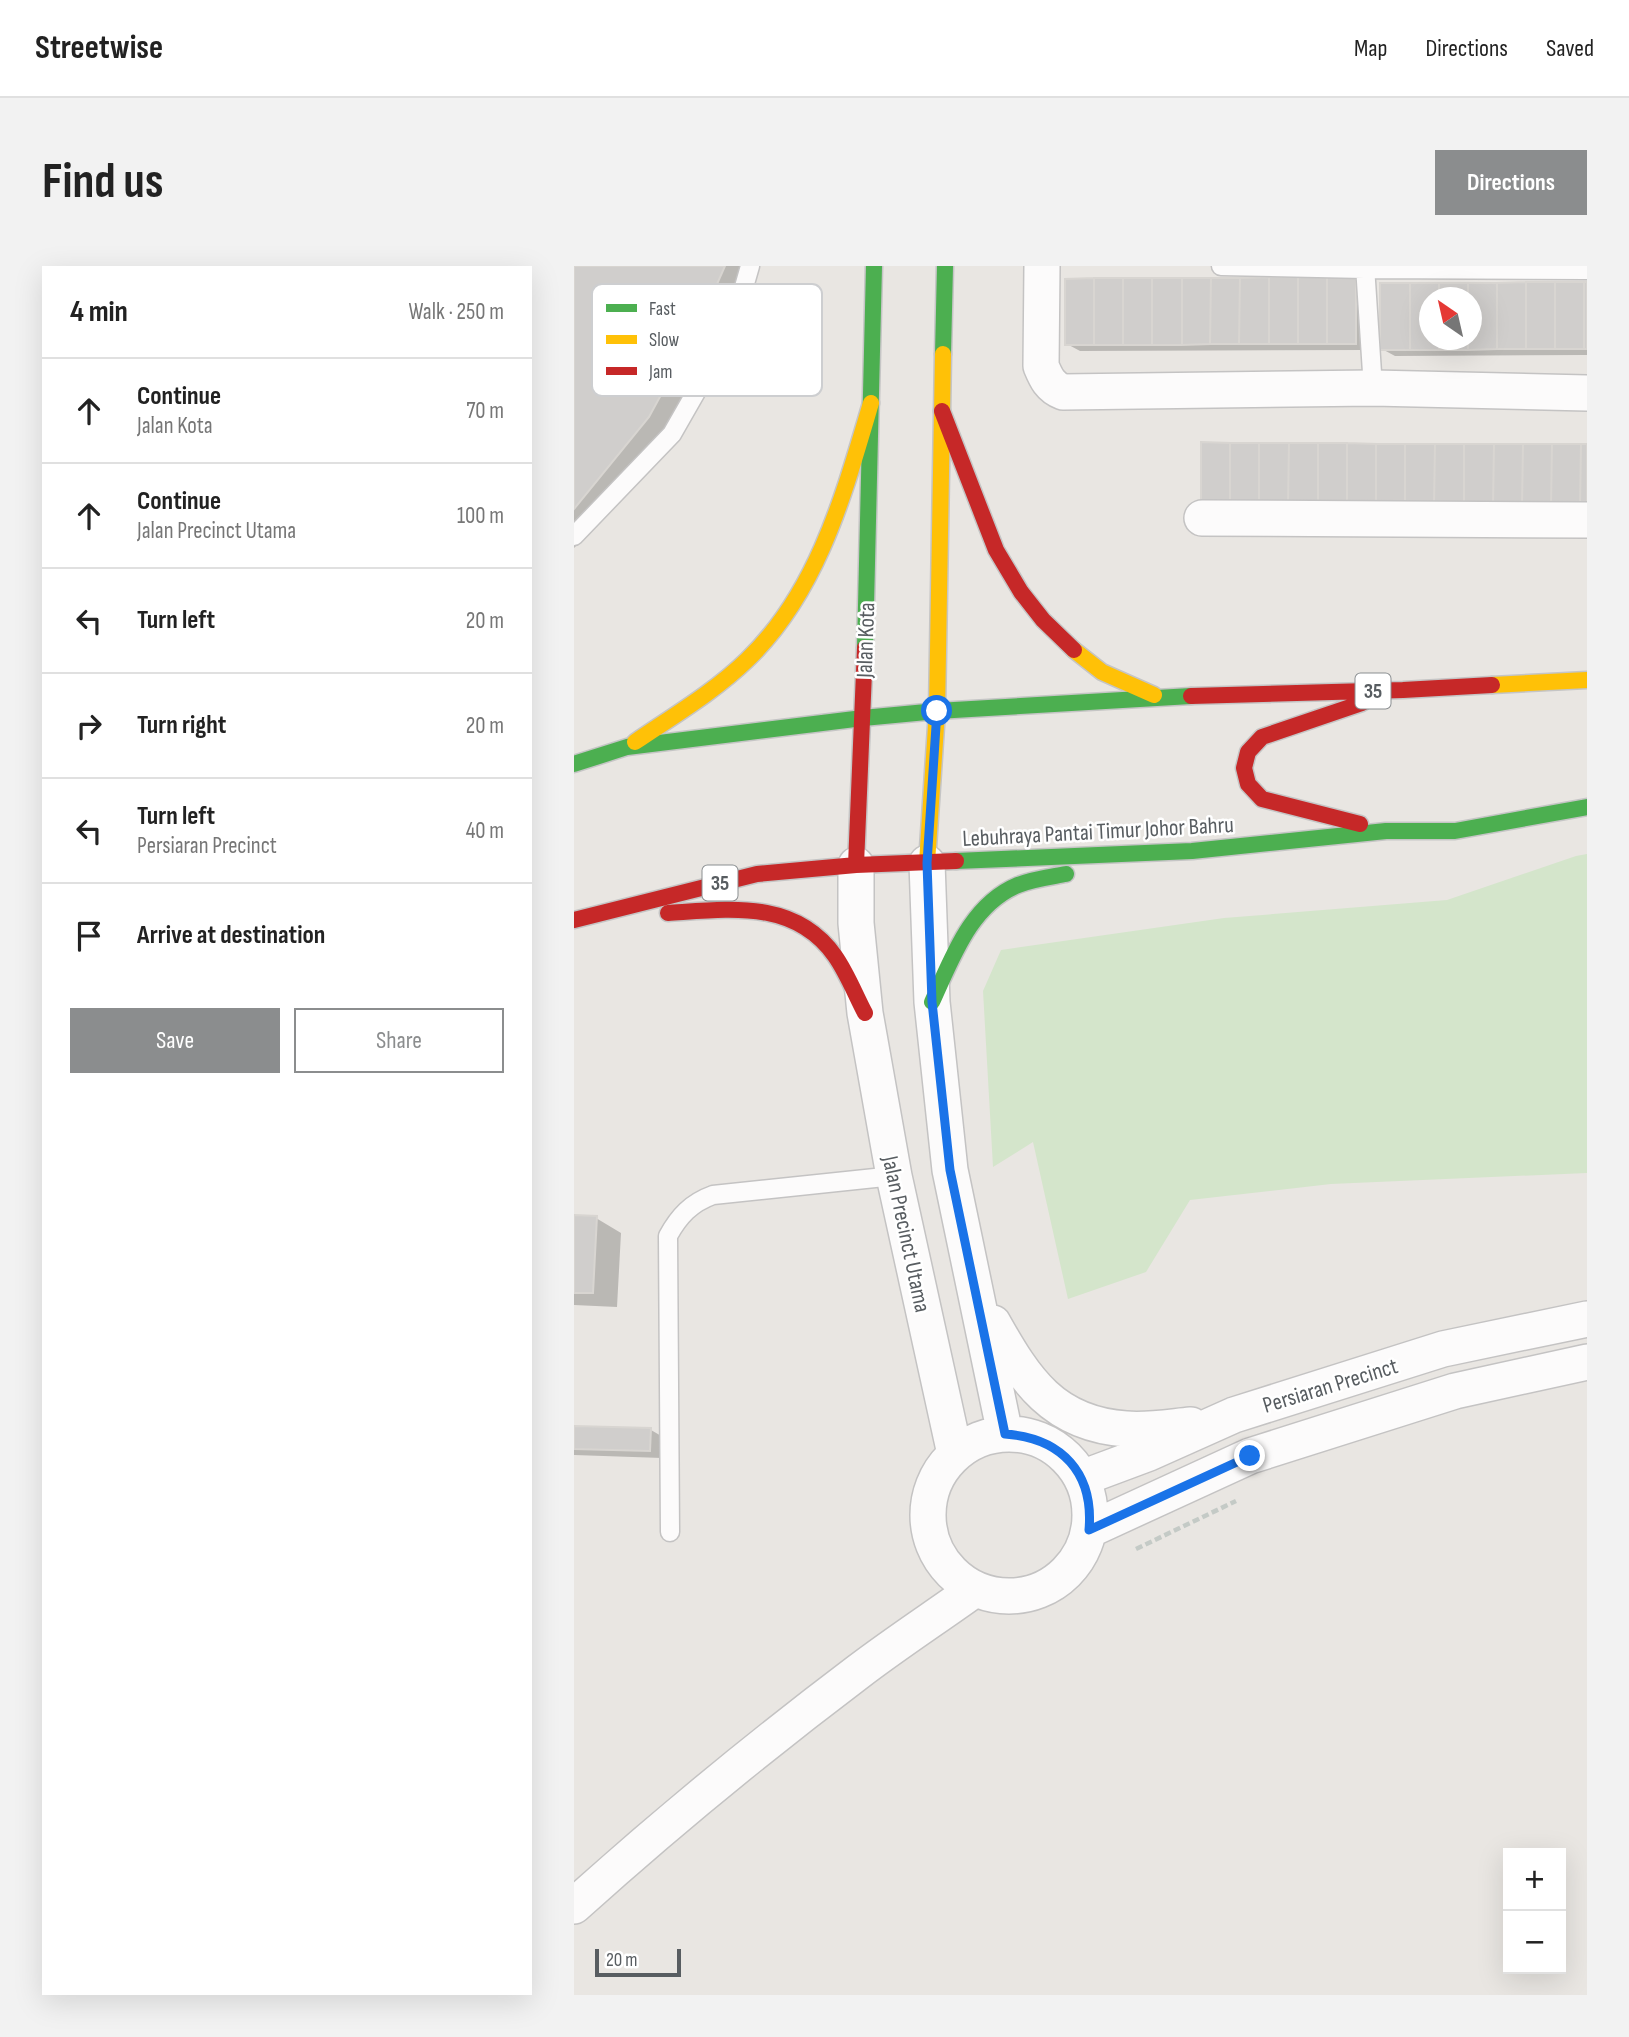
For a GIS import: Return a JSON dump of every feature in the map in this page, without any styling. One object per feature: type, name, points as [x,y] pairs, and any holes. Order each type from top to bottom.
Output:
[{"type":"main road","name":"Jalan Kota","points":[[856,865],[863,718],[874,266]]},
{"type":"main road","points":[[927,863],[937,711],[945,266]]},
{"type":"main road","points":[[627,747],[700,698],[748,659],[780,623],[807,582],[829,535],[871,403]]},
{"type":"main road","points":[[942,411],[996,550],[1021,592],[1072,649],[1102,672],[1159,698]]},
{"type":"main road","name":"35","points":[[574,764],[627,747],[937,711],[1159,698],[1404,690],[1587,680]]},
{"type":"main road","points":[[1386,831],[1262,799],[1252,791],[1243,769],[1251,746],[1262,737],[1404,690]]},
{"type":"main road","name":"Lebuhraya Pantai Timur Johor Bahru","points":[[580,918],[757,874],[856,865],[1192,850],[1386,831],[1455,831],[1587,807]]},
{"type":"main road","points":[[932,1002],[972,922],[985,907],[1016,886],[1192,850]]},
{"type":"main road","points":[[580,918],[738,910],[763,911],[797,920],[824,941],[835,956],[864,1013]]},
{"type":"street","points":[[1042,266],[1041,366],[1047,381],[1063,392],[1373,388],[1587,393]]},
{"type":"street","points":[[1202,518],[1587,520]]},
{"type":"street","points":[[927,863],[932,1002],[950,1170],[1005,1434]]},
{"type":"street","name":"Jalan Kota","points":[[856,865],[856,923],[864,1013]]},
{"type":"street","name":"Jalan Precinct Utama","points":[[864,1013],[894,1176],[955,1454]]},
{"type":"street","points":[[976,1292],[1016,1364],[1042,1394],[1057,1406],[1077,1417],[1103,1426],[1128,1430],[1214,1423]]},
{"type":"street","name":"Persiaran Precinct","points":[[1082,1478],[1149,1453],[1234,1415],[1443,1349],[1587,1319]]},
{"type":"street","name":"Persiaran Precinct","points":[[1089,1530],[1250,1456],[1455,1391],[1587,1362]]},
{"type":"street","points":[[1024,1435],[1042,1440],[1071,1462],[1082,1478],[1090,1512],[1089,1530],[1082,1550],[1071,1567],[1055,1581],[1037,1591],[1016,1595],[975,1589],[958,1578],[944,1564],[934,1546],[928,1507],[933,1487],[942,1469],[955,1454],[987,1437],[1024,1435]]},
{"type":"street","points":[[574,1906],[770,1740],[860,1670],[975,1589]]},
{"type":"lane","points":[[745,284],[750,266]]},
{"type":"lane","points":[[1221,266],[1587,270]]},
{"type":"lane","points":[[1365,267],[1373,388]]},
{"type":"lane","points":[[574,536],[672,434],[694,396]]},
{"type":"lane","points":[[670,1532],[668,1237],[676,1222],[695,1203],[713,1195],[894,1176]]},
{"type":"path","points":[[1136,1549],[1236,1501]]},
{"type":"green space","points":[[1587,854],[1587,1173],[1331,1184],[1190,1200],[1146,1272],[1068,1299],[1033,1142],[993,1167],[983,991],[1001,950],[1224,918],[1447,900]]},
{"type":"building","points":[[574,266],[725,266],[717,284],[592,284],[592,396],[660,396],[649,417],[574,509]]},
{"type":"building","points":[[1269,277],[1269,344],[1239,344],[1240,278]]},
{"type":"building","points":[[1269,277],[1298,277],[1298,344],[1269,344]]},
{"type":"building","points":[[1298,277],[1327,277],[1327,344],[1298,344]]},
{"type":"building","points":[[1327,277],[1356,277],[1356,344],[1327,344]]},
{"type":"building","points":[[1094,278],[1094,345],[1065,345],[1065,279]]},
{"type":"building","points":[[1094,278],[1123,278],[1123,345],[1094,345]]},
{"type":"building","points":[[1123,278],[1152,278],[1152,345],[1123,345]]},
{"type":"building","points":[[1152,278],[1182,278],[1182,345],[1152,345]]},
{"type":"building","points":[[1182,278],[1211,278],[1210,344],[1182,345]]},
{"type":"building","points":[[1211,278],[1240,278],[1239,344],[1210,344]]},
{"type":"building","points":[[1526,282],[1526,349],[1497,349],[1497,283]]},
{"type":"building","points":[[1526,282],[1555,282],[1555,349],[1526,349]]},
{"type":"building","points":[[1555,282],[1584,282],[1584,349],[1555,349]]},
{"type":"building","points":[[1584,282],[1587,282],[1587,349],[1584,349]]},
{"type":"building","points":[[1380,283],[1410,283],[1410,350],[1380,350]]},
{"type":"building","points":[[1410,283],[1439,283],[1439,287],[1419,287],[1419,350],[1410,350]]},
{"type":"building","points":[[1439,283],[1468,283],[1468,287],[1439,287]]},
{"type":"building","points":[[1468,283],[1497,283],[1497,349],[1482,350],[1482,287],[1468,287]]},
{"type":"building","points":[[1201,442],[1230,443],[1230,505],[1201,504]]},
{"type":"building","points":[[1230,443],[1259,443],[1259,505],[1230,505]]},
{"type":"building","points":[[1259,443],[1289,443],[1288,505],[1259,505]]},
{"type":"building","points":[[1289,443],[1318,443],[1318,505],[1288,505]]},
{"type":"building","points":[[1318,443],[1347,443],[1347,505],[1318,505]]},
{"type":"building","points":[[1347,443],[1376,444],[1376,506],[1347,505]]},
{"type":"building","points":[[1376,444],[1405,444],[1405,506],[1376,506]]},
{"type":"building","points":[[1405,444],[1435,444],[1434,506],[1405,506]]},
{"type":"building","points":[[1435,444],[1464,444],[1464,506],[1434,506]]},
{"type":"building","points":[[1464,444],[1494,444],[1493,506],[1464,506]]},
{"type":"building","points":[[1494,444],[1523,444],[1522,506],[1493,506]]},
{"type":"building","points":[[1523,444],[1552,444],[1551,506],[1522,506]]},
{"type":"building","points":[[1552,444],[1581,444],[1580,507],[1551,506]]},
{"type":"building","points":[[1581,444],[1587,444],[1587,507],[1580,507]]},
{"type":"building","points":[[574,1215],[597,1216],[593,1293],[574,1293]]},
{"type":"building","points":[[574,1426],[651,1428],[650,1451],[574,1449]]},
{"type":"traffic: fast","points":[[865,648],[874,266]]},
{"type":"traffic: fast","points":[[943,354],[945,266]]},
{"type":"traffic: fast","points":[[574,764],[627,747],[863,718],[1191,696]]},
{"type":"traffic: fast","points":[[956,861],[1192,851],[1386,831],[1455,831],[1587,807]]},
{"type":"traffic: fast","points":[[932,1002],[955,951],[975,919],[987,906],[1018,885],[1066,874]]},
{"type":"traffic: slow","points":[[927,863],[937,711],[943,354]]},
{"type":"traffic: slow","points":[[635,742],[734,672],[772,633],[793,604],[826,540],[871,403]]},
{"type":"traffic: slow","points":[[1074,650],[1102,672],[1154,695]]},
{"type":"traffic: slow","points":[[1492,685],[1587,680]]},
{"type":"traffic: jam","points":[[942,411],[996,550],[1021,592],[1043,620],[1074,650]]},
{"type":"traffic: jam","points":[[856,865],[865,648]]},
{"type":"traffic: jam","points":[[1191,696],[1492,685]]},
{"type":"traffic: jam","points":[[1360,824],[1262,799],[1248,784],[1244,768],[1248,752],[1262,737],[1362,703]]},
{"type":"traffic: jam","points":[[574,920],[757,874],[856,865],[956,861]]},
{"type":"traffic: jam","points":[[668,913],[737,910],[781,916],[801,925],[819,938],[835,956],[865,1013]]},
{"type":"route","points":[[937,711],[927,863],[932,1002],[950,1170],[1005,1434],[1042,1440],[1071,1462],[1082,1478],[1088,1495],[1089,1530],[1250,1456]]}]
